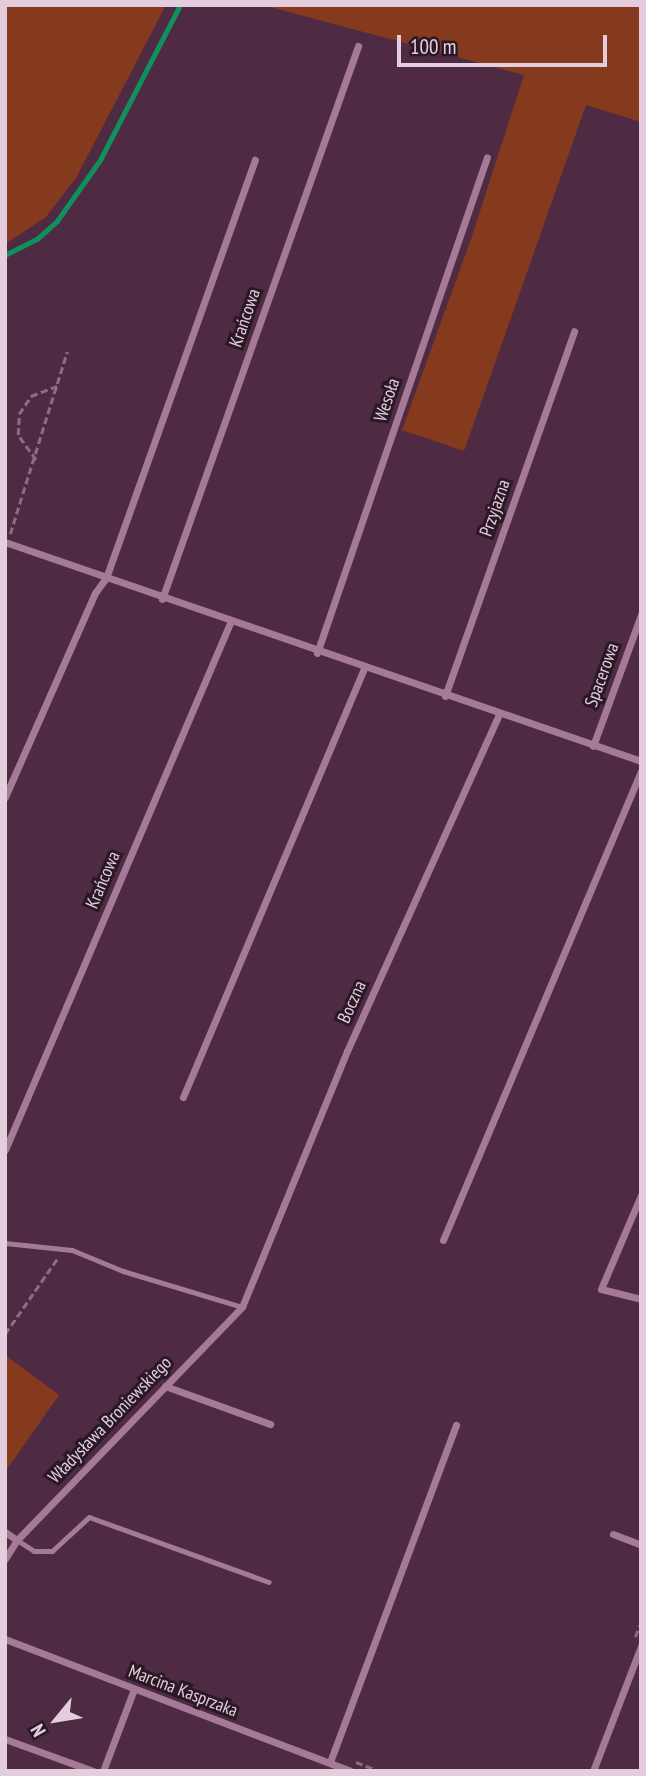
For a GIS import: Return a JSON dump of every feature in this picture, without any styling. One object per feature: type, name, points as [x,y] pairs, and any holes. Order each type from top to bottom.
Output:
[{"type":"street","name":"Krańcowa","points":[[162,599],[358,47]]},
{"type":"street","name":"Wesoła","points":[[317,653],[487,157]]},
{"type":"street","points":[[5,797],[95,593],[106,578],[255,160]]},
{"type":"street","name":"Przyjazna","points":[[445,696],[574,331]]},
{"type":"street","points":[[6,543],[317,653],[641,761]]},
{"type":"street","name":"Spacerowa","points":[[593,746],[641,615]]},
{"type":"street","name":"Krańcowa","points":[[5,1150],[230,623]]},
{"type":"street","points":[[183,1097],[364,669]]},
{"type":"street","name":"Boczna","points":[[242,1307],[347,1051],[499,715]]},
{"type":"street","points":[[443,1240],[641,771]]},
{"type":"street","points":[[641,1195],[601,1289],[641,1300]]},
{"type":"street","name":"Władysława Broniewskiego","points":[[5,1559],[17,1540],[242,1307]]},
{"type":"street","points":[[165,1386],[270,1424]]},
{"type":"street","points":[[330,1762],[456,1426]]},
{"type":"street","points":[[5,1532],[17,1540]]},
{"type":"street","points":[[613,1534],[641,1545]]},
{"type":"street","name":"Marcina Kasprzaka","points":[[5,1639],[350,1771]]},
{"type":"street","points":[[593,1771],[641,1646]]},
{"type":"street","points":[[103,1771],[134,1689]]},
{"type":"street","points":[[5,1739],[93,1771]]},
{"type":"lane","points":[[5,1243],[63,1250],[242,1307]]},
{"type":"lane","points":[[17,1540],[34,1551],[52,1551],[89,1517],[268,1582]]},
{"type":"path","points":[[6,543],[36,460],[68,352]]},
{"type":"path","points":[[36,460],[18,435],[19,414],[31,396],[58,386]]},
{"type":"path","points":[[5,1334],[63,1250]]},
{"type":"shaded area","points":[[5,5],[166,5],[76,178],[46,217],[5,244]]},
{"type":"shaded area","points":[[263,5],[641,5],[641,122],[586,105],[464,451],[402,430],[472,236],[524,75]]},
{"type":"shaded area","points":[[5,1355],[59,1395],[5,1472]]},
{"type":"waterway","points":[[5,255],[37,239],[57,221],[100,160],[180,5]]}]
